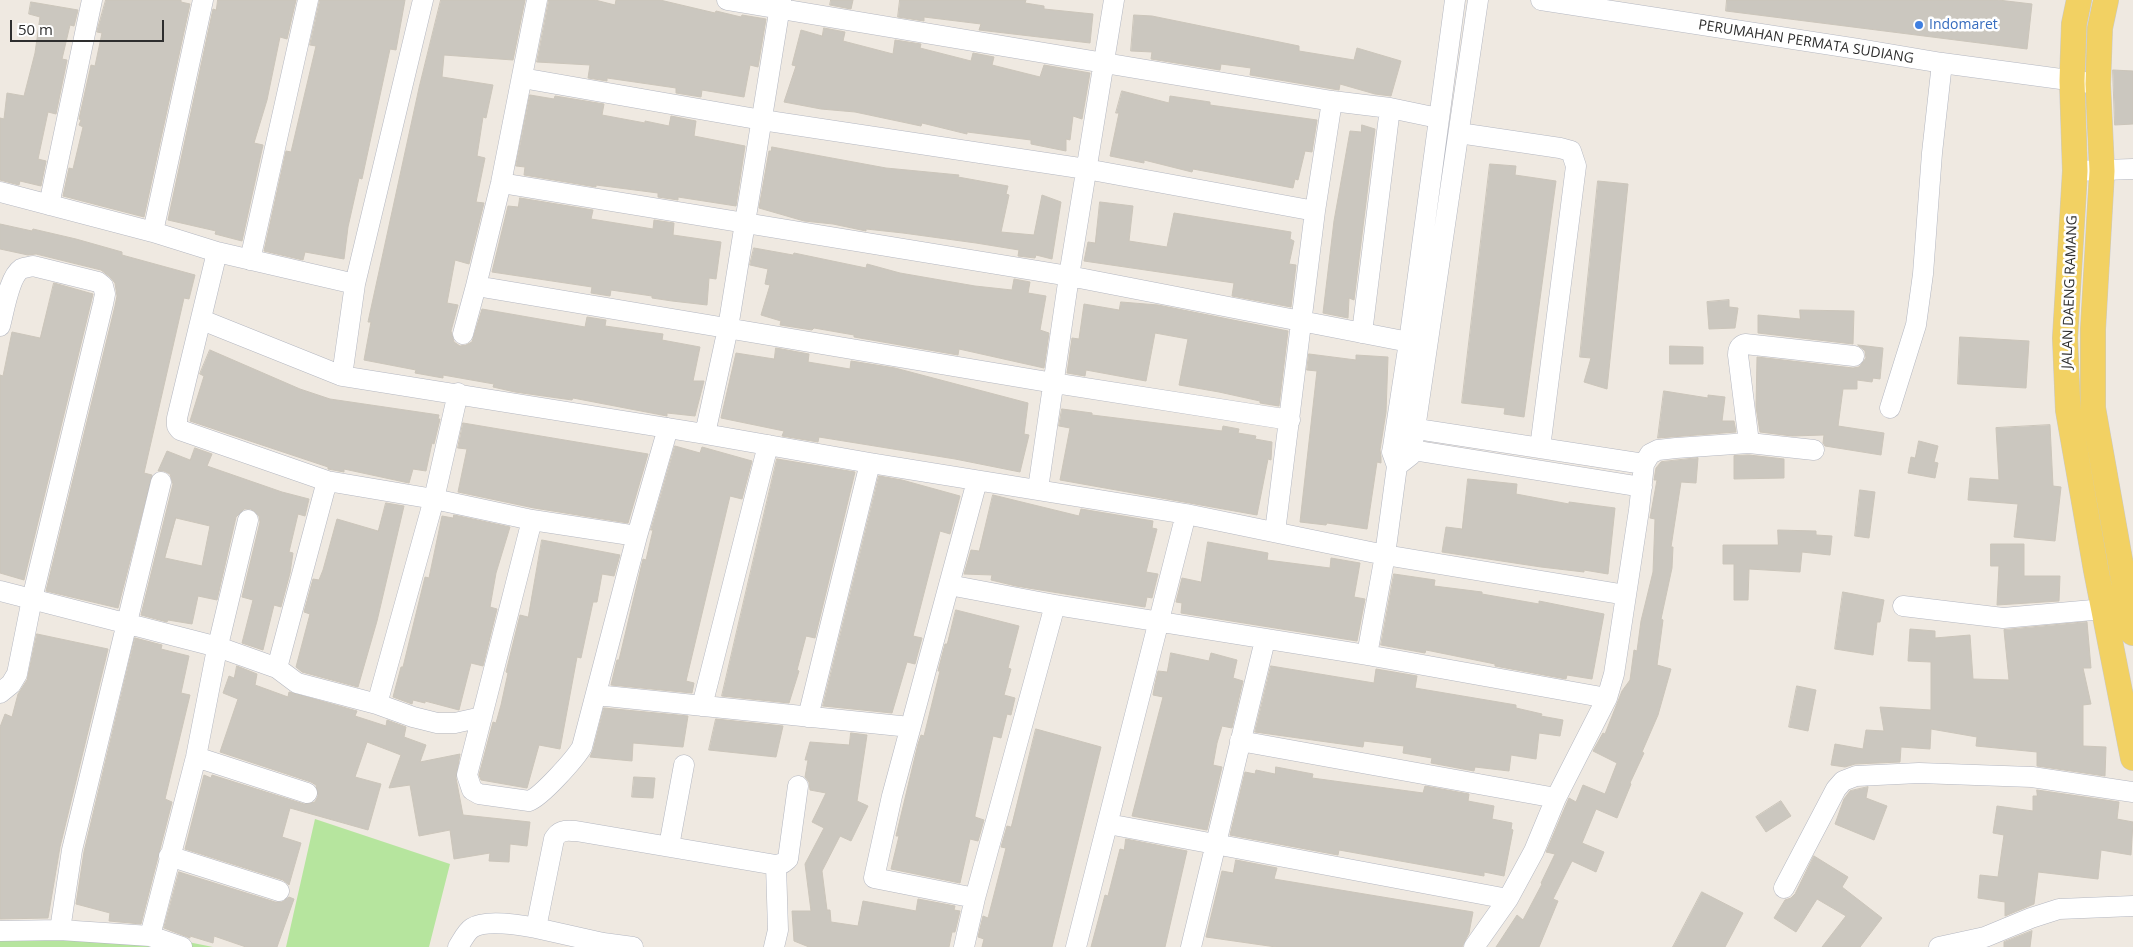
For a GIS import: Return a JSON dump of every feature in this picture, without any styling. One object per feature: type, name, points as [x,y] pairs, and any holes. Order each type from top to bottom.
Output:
[{"type":"main road","name":"JALAN DAENG RAMANG","points":[[2078,0],[2074,24],[2072,81],[2075,171],[2065,338],[2068,410],[2096,570],[2133,758]]},
{"type":"main road","name":"JALAN DAENG RAMANG","points":[[2106,0],[2100,28],[2098,84],[2102,171],[2093,357],[2093,408],[2127,567],[2133,633]]},
{"type":"main road","points":[[2066,357],[2093,357]]},
{"type":"main road","points":[[2071,429],[2096,426]]},
{"type":"street","points":[[50,205],[92,0]]},
{"type":"street","points":[[153,232],[203,0]]},
{"type":"street","points":[[250,260],[308,0]]},
{"type":"street","points":[[342,376],[355,284],[422,0]]},
{"type":"street","points":[[463,334],[501,183],[536,0]]},
{"type":"street","points":[[727,0],[780,5],[1332,101],[1390,108],[1438,118]]},
{"type":"street","points":[[1038,489],[1068,276],[1114,0]]},
{"type":"street","points":[[1406,428],[1409,342],[1454,0]]},
{"type":"street","points":[[1367,655],[1400,455],[1459,133],[1478,0]]},
{"type":"street","name":"PERUMAHAN PERMATA SUDIANG","points":[[1541,0],[1858,48],[1942,64],[2098,84]]},
{"type":"street","points":[[705,434],[728,328],[780,5]]},
{"type":"street","points":[[1890,408],[1916,325],[1923,274],[1932,153],[1942,64]]},
{"type":"street","points":[[522,78],[762,120],[1086,169],[1315,211]]},
{"type":"street","points":[[1275,532],[1303,322],[1315,211],[1332,101]]},
{"type":"street","points":[[1362,333],[1390,108]]},
{"type":"street","points":[[1459,133],[1560,148],[1571,151],[1575,158],[1576,166],[1540,448]]},
{"type":"street","points":[[2075,171],[2133,169]]},
{"type":"street","points":[[501,183],[1068,276],[1409,342]]},
{"type":"street","points":[[0,192],[153,232],[217,252],[355,284]]},
{"type":"street","points":[[217,252],[202,320],[176,418],[177,426],[180,430],[328,480],[434,499],[532,520],[636,536]]},
{"type":"street","points":[[0,326],[12,282],[20,270],[25,267],[33,266],[98,282],[103,286],[105,294],[103,304],[32,599],[17,674],[11,684],[0,693]]},
{"type":"street","points":[[476,286],[1054,383],[1290,420]]},
{"type":"street","points":[[202,320],[342,376],[458,393],[870,463],[1186,514],[1385,555],[1626,595]]},
{"type":"street","points":[[1750,443],[1738,348],[1745,344],[1854,356]]},
{"type":"street","points":[[377,704],[434,499],[458,393]]},
{"type":"street","points":[[532,520],[468,775],[472,790],[479,794],[529,801],[534,800],[577,756],[582,747],[636,536],[668,428]]},
{"type":"street","points":[[1406,428],[1644,464]]},
{"type":"street","points":[[1474,947],[1508,899],[1534,851],[1556,798],[1607,698],[1614,674],[1644,464],[1650,454],[1658,450],[1750,443],[1814,450]]},
{"type":"street","points":[[702,706],[768,445]]},
{"type":"street","points":[[1400,455],[1642,487]]},
{"type":"street","points":[[808,716],[870,463]]},
{"type":"street","points":[[276,668],[328,480]]},
{"type":"street","points":[[975,898],[874,878],[892,796],[977,480]]},
{"type":"street","points":[[60,930],[72,850],[125,624],[161,482]]},
{"type":"street","points":[[1076,947],[1186,514]]},
{"type":"street","points":[[150,936],[169,856],[196,757],[218,647],[248,520]]},
{"type":"street","points":[[2096,570],[2127,567]]},
{"type":"street","points":[[949,585],[1055,605],[1367,655],[1607,698]]},
{"type":"street","points":[[0,591],[218,647],[276,668],[297,682],[377,704],[413,717],[436,723],[455,723],[482,717]]},
{"type":"street","points":[[964,947],[975,898],[1055,605]]},
{"type":"street","points":[[1903,606],[2003,618],[2104,609]]},
{"type":"street","points":[[1191,947],[1265,640]]},
{"type":"street","points":[[596,695],[910,727]]},
{"type":"street","points":[[1240,741],[1556,798]]},
{"type":"street","points":[[196,757],[307,793]]},
{"type":"street","points":[[669,846],[684,765]]},
{"type":"street","points":[[1784,888],[1836,789],[1849,777],[1919,773],[2032,777],[2133,792]]},
{"type":"street","points":[[536,928],[554,839],[558,832],[576,831],[776,865],[788,859],[798,786]]},
{"type":"street","points":[[1108,824],[1508,899]]},
{"type":"street","points":[[169,856],[279,892]]},
{"type":"street","points":[[774,947],[778,930],[776,865]]},
{"type":"street","points":[[1939,946],[1985,937],[2030,918],[2059,909],[2133,906]]},
{"type":"street","points":[[458,947],[472,928],[481,924],[536,928],[603,943],[633,947]]},
{"type":"street","points":[[0,931],[60,930],[150,936],[182,947]]},
{"type":"green space","points":[[315,819],[450,864],[429,947],[286,947]]},
{"type":"green space","points":[[138,932],[213,947],[0,947],[0,939]]},
{"type":"building","points":[[106,0],[181,0],[181,2],[190,4],[144,217],[63,196],[69,168],[73,169],[83,127],[79,125],[81,120],[79,119],[91,65],[95,66],[102,33],[97,32]]},
{"type":"building","points":[[218,0],[296,0],[287,39],[280,37],[267,100],[254,143],[263,145],[242,241],[215,234],[216,231],[168,220],[213,9],[216,10]]},
{"type":"building","points":[[320,0],[405,0],[396,50],[390,49],[362,179],[359,178],[348,227],[344,259],[305,252],[303,260],[264,251],[286,151],[291,152],[316,46],[310,45]]},
{"type":"building","points":[[441,0],[525,0],[513,60],[444,55],[442,77],[493,85],[486,118],[483,117],[477,156],[485,158],[476,202],[484,203],[469,264],[455,260],[447,303],[458,305],[451,331],[454,342],[460,346],[472,342],[482,309],[585,327],[587,317],[606,320],[605,326],[663,334],[662,340],[700,347],[693,381],[704,381],[695,416],[667,413],[667,416],[573,398],[572,400],[515,392],[493,387],[494,384],[443,375],[443,378],[415,373],[416,370],[364,360],[371,322],[368,322],[419,88]]},
{"type":"building","points":[[549,0],[595,0],[615,5],[616,0],[660,0],[715,13],[716,11],[741,17],[742,15],[766,19],[758,67],[750,65],[744,97],[702,90],[701,97],[676,93],[676,88],[607,78],[607,81],[588,78],[590,65],[537,62]]},
{"type":"building","points":[[831,0],[853,0],[851,9],[830,5]]},
{"type":"building","points":[[900,0],[1026,0],[1025,3],[1044,6],[1044,9],[1093,14],[1090,43],[979,30],[981,24],[924,17],[924,21],[898,17]]},
{"type":"building","points":[[1727,0],[1998,0],[2032,4],[2027,49],[1726,11]]},
{"type":"building","points":[[31,2],[78,10],[74,26],[70,25],[62,59],[67,60],[56,114],[48,112],[38,159],[46,161],[41,186],[20,181],[19,185],[0,180],[0,118],[4,119],[7,93],[24,96],[35,53],[40,17],[29,14]]},
{"type":"building","points":[[1134,15],[1152,16],[1299,46],[1299,51],[1354,60],[1357,48],[1401,61],[1391,96],[1375,94],[1340,84],[1339,90],[1250,75],[1251,68],[1221,64],[1220,70],[1151,59],[1152,52],[1131,51]]},
{"type":"building","points":[[824,28],[845,32],[843,41],[893,54],[895,40],[921,44],[920,48],[971,61],[973,53],[994,57],[992,65],[1040,77],[1044,65],[1090,73],[1082,119],[1073,116],[1070,140],[1066,139],[1066,151],[1031,144],[1031,140],[967,132],[967,134],[922,123],[921,126],[855,112],[821,109],[784,102],[796,66],[792,65],[801,30],[822,36]]},
{"type":"building","points":[[2113,70],[2133,71],[2133,124],[2115,125]]},
{"type":"building","points":[[1122,91],[1169,103],[1170,96],[1210,102],[1210,105],[1317,120],[1312,152],[1305,151],[1298,180],[1295,179],[1293,188],[1193,169],[1192,172],[1144,160],[1144,163],[1110,156],[1119,113],[1116,113]]},
{"type":"building","points":[[530,95],[554,99],[555,96],[604,104],[602,115],[645,123],[645,121],[669,126],[671,116],[696,121],[694,136],[745,146],[736,206],[678,197],[678,200],[658,197],[658,193],[596,185],[596,187],[524,175],[525,167],[516,166]]},
{"type":"building","points":[[1362,125],[1375,129],[1354,300],[1349,298],[1348,318],[1323,313],[1334,221],[1350,131],[1361,132]]},
{"type":"building","points":[[772,147],[886,168],[959,175],[958,177],[1008,186],[1006,194],[1009,195],[1001,232],[1034,235],[1042,195],[1061,202],[1052,259],[1036,255],[1035,258],[1018,256],[1019,250],[976,243],[903,233],[866,229],[866,231],[833,224],[804,221],[759,208],[769,151],[771,151]]},
{"type":"building","points":[[1490,164],[1516,166],[1515,175],[1556,181],[1524,417],[1504,414],[1505,408],[1462,403]]},
{"type":"building","points":[[1598,181],[1628,184],[1607,389],[1584,382],[1591,358],[1580,357]]},
{"type":"building","points":[[520,198],[593,210],[591,219],[653,229],[654,220],[674,223],[673,235],[721,242],[716,279],[709,278],[707,305],[652,298],[652,296],[611,290],[610,296],[591,293],[592,287],[492,272],[508,206],[518,207]]},
{"type":"building","points":[[1100,202],[1133,206],[1129,241],[1167,247],[1174,213],[1291,232],[1290,239],[1294,241],[1289,264],[1296,265],[1291,307],[1232,296],[1234,283],[1084,261],[1088,242],[1095,243]]},
{"type":"building","points":[[0,224],[76,239],[122,252],[122,255],[195,275],[189,299],[184,298],[144,473],[152,475],[118,608],[46,591],[115,306],[117,296],[115,283],[101,270],[36,254],[28,255],[0,249]]},
{"type":"building","points":[[754,248],[793,255],[794,253],[866,268],[867,264],[900,273],[975,286],[1012,290],[1014,279],[1030,282],[1028,293],[1046,296],[1040,330],[1049,333],[1044,368],[959,349],[958,355],[814,328],[812,330],[780,325],[781,321],[761,315],[770,285],[765,284],[768,269],[750,265]]},
{"type":"building","points":[[54,283],[93,294],[24,580],[0,573],[0,375],[3,376],[12,332],[40,338]]},
{"type":"building","points":[[1729,300],[1729,307],[1738,308],[1735,328],[1709,329],[1707,302]]},
{"type":"building","points":[[1121,302],[1158,305],[1288,331],[1279,406],[1179,385],[1188,339],[1155,333],[1146,381],[1086,370],[1085,376],[1067,373],[1072,338],[1079,339],[1084,304],[1119,310]]},
{"type":"building","points":[[1800,310],[1854,311],[1853,344],[1758,333],[1758,315],[1800,319]]},
{"type":"building","points":[[1960,337],[2029,341],[2026,388],[1958,384]]},
{"type":"building","points":[[1858,345],[1883,348],[1880,379],[1873,378],[1872,382],[1857,380],[1857,389],[1843,389],[1838,426],[1884,433],[1881,455],[1825,446],[1823,443],[1824,435],[1792,436],[1760,432],[1756,407],[1757,357],[1853,368],[1859,367],[1866,358],[1865,351]]},
{"type":"building","points":[[1670,346],[1703,347],[1703,364],[1670,364]]},
{"type":"building","points":[[776,348],[809,354],[808,362],[850,369],[851,361],[895,368],[1028,403],[1024,434],[1029,435],[1020,472],[955,459],[819,437],[818,442],[782,436],[784,431],[721,418],[736,353],[774,359]]},
{"type":"building","points":[[210,350],[300,389],[330,399],[439,415],[438,419],[440,419],[426,471],[413,469],[409,483],[344,469],[344,472],[328,469],[328,467],[190,421],[204,376],[200,374]]},
{"type":"building","points":[[1309,354],[1356,360],[1356,355],[1388,357],[1386,412],[1380,450],[1381,463],[1377,462],[1367,529],[1327,523],[1326,525],[1300,522],[1317,371],[1307,370]]},
{"type":"building","points":[[1664,391],[1708,398],[1708,395],[1725,397],[1722,421],[1734,421],[1736,432],[1658,438]]},
{"type":"building","points":[[1062,409],[1092,413],[1092,415],[1222,431],[1223,426],[1239,429],[1238,433],[1256,436],[1255,439],[1272,442],[1271,460],[1268,459],[1257,515],[1060,480],[1070,428],[1059,426]]},
{"type":"building","points":[[463,423],[648,454],[628,523],[534,508],[458,492],[467,449],[458,448]]},
{"type":"building","points":[[2050,425],[2053,486],[2061,487],[2055,541],[2014,537],[2018,504],[1968,500],[1970,478],[1999,480],[1996,428]]},
{"type":"building","points":[[1919,441],[1938,446],[1934,462],[1938,463],[1935,478],[1908,473],[1911,457],[1915,458]]},
{"type":"building","points":[[675,446],[700,453],[702,447],[752,461],[742,499],[730,496],[686,681],[694,683],[692,693],[611,685],[617,660],[619,660],[643,559],[646,560],[653,530],[651,530]]},
{"type":"building","points":[[195,448],[212,454],[207,466],[282,492],[309,499],[305,516],[298,514],[289,552],[293,553],[290,573],[281,607],[274,605],[263,650],[242,643],[253,600],[242,597],[260,522],[259,516],[251,509],[244,509],[236,517],[217,600],[198,596],[192,624],[168,620],[167,622],[141,615],[173,484],[170,474],[158,471],[167,451],[190,460]],"holes":[[[176,518],[210,526],[202,566],[165,558]]]},
{"type":"building","points":[[1749,455],[1784,459],[1784,478],[1734,479],[1734,456]]},
{"type":"building","points":[[1698,458],[1696,483],[1681,482],[1671,547],[1673,547],[1672,568],[1661,619],[1663,620],[1657,665],[1671,669],[1658,715],[1617,818],[1596,809],[1582,843],[1604,852],[1596,872],[1572,861],[1553,899],[1558,901],[1539,947],[1496,947],[1517,915],[1523,920],[1542,884],[1555,854],[1546,852],[1569,798],[1576,802],[1583,785],[1605,794],[1617,763],[1593,751],[1603,733],[1605,734],[1622,691],[1630,680],[1634,650],[1637,651],[1641,621],[1653,572],[1655,519],[1650,518],[1657,480],[1654,480],[1656,468],[1661,462]]},
{"type":"building","points":[[777,459],[855,472],[815,638],[806,636],[797,670],[799,671],[789,703],[722,696]]},
{"type":"building","points":[[879,476],[902,480],[960,496],[950,534],[940,531],[913,636],[922,638],[915,664],[907,662],[892,713],[823,706]]},
{"type":"building","points":[[1468,479],[1517,484],[1516,494],[1569,504],[1569,502],[1615,508],[1608,574],[1541,567],[1442,552],[1446,527],[1462,529]]},
{"type":"building","points":[[1860,490],[1875,492],[1869,538],[1855,536]]},
{"type":"building","points":[[993,495],[1079,516],[1081,509],[1153,521],[1152,528],[1157,529],[1146,572],[1158,574],[1152,598],[1147,597],[1145,607],[1016,586],[991,580],[992,575],[964,574],[971,550],[979,551]]},
{"type":"building","points":[[386,503],[404,506],[377,621],[358,687],[302,672],[296,667],[310,614],[304,612],[313,579],[319,580],[323,570],[337,519],[378,531]]},
{"type":"building","points":[[454,515],[510,527],[496,573],[490,607],[497,609],[483,666],[471,663],[459,710],[425,701],[425,703],[413,700],[412,704],[393,697],[401,667],[403,667],[425,577],[429,578],[442,516],[453,518]]},
{"type":"building","points":[[1778,530],[1816,531],[1816,535],[1832,536],[1830,555],[1802,552],[1800,572],[1749,569],[1748,600],[1734,600],[1734,564],[1723,564],[1723,545],[1778,545]]},
{"type":"building","points":[[542,540],[620,555],[614,576],[602,574],[597,602],[593,602],[581,658],[577,657],[560,749],[539,745],[527,788],[481,780],[479,775],[493,722],[496,723],[501,705],[508,673],[506,672],[520,615],[528,617]]},
{"type":"building","points":[[1208,542],[1268,553],[1267,560],[1330,568],[1331,558],[1360,563],[1354,597],[1365,599],[1357,641],[1181,613],[1182,603],[1176,602],[1182,578],[1201,582]]},
{"type":"building","points":[[1991,544],[2024,544],[2024,576],[2060,576],[2059,601],[1997,605],[1999,566],[1991,566]]},
{"type":"building","points":[[1394,574],[1435,580],[1434,586],[1482,592],[1482,594],[1539,604],[1539,601],[1604,614],[1592,679],[1567,675],[1566,679],[1495,666],[1495,664],[1426,650],[1425,653],[1381,645]]},
{"type":"building","points":[[1843,592],[1884,600],[1880,622],[1877,622],[1873,655],[1835,649]]},
{"type":"building","points":[[956,610],[1019,626],[1008,668],[1011,669],[1004,695],[1015,698],[1011,715],[1007,714],[1001,738],[993,736],[975,815],[975,817],[984,820],[978,841],[970,839],[960,883],[891,869],[899,836],[896,836],[918,744],[921,735],[924,736],[940,671],[938,671]]},
{"type":"building","points":[[2087,622],[2091,668],[2083,668],[2091,704],[2083,705],[2083,746],[2106,747],[2105,776],[2037,766],[2037,752],[1976,746],[1977,737],[1931,729],[1930,749],[1901,747],[1900,762],[1855,764],[1845,767],[1831,765],[1835,744],[1863,749],[1866,730],[1884,731],[1880,707],[1931,710],[1931,662],[1908,661],[1910,629],[1935,631],[1935,638],[1970,635],[1973,679],[2009,680],[2004,630]]},
{"type":"building","points":[[37,634],[108,649],[60,847],[48,918],[0,919],[0,727],[5,714],[12,717],[18,694],[27,680]]},
{"type":"building","points":[[135,638],[162,645],[161,649],[189,656],[181,693],[190,695],[165,799],[172,802],[141,924],[109,921],[110,913],[76,904],[84,852]]},
{"type":"building","points":[[1171,653],[1209,661],[1211,653],[1237,660],[1233,678],[1243,681],[1232,728],[1222,726],[1217,743],[1213,765],[1222,767],[1207,830],[1132,816],[1163,697],[1153,695],[1158,671],[1167,672]]},
{"type":"building","points":[[237,666],[257,674],[255,685],[288,697],[289,692],[357,711],[355,716],[386,726],[387,720],[406,727],[404,737],[426,745],[420,762],[460,754],[456,778],[463,815],[530,822],[527,846],[510,844],[509,862],[489,861],[490,853],[454,859],[450,830],[419,836],[410,785],[389,788],[401,755],[367,742],[355,777],[381,784],[368,830],[290,808],[282,837],[301,843],[289,885],[283,880],[185,849],[204,775],[211,778],[212,775],[304,804],[315,802],[318,796],[316,785],[311,782],[220,752],[238,699],[223,693],[229,676],[234,678]]},
{"type":"building","points":[[1271,666],[1374,683],[1376,669],[1417,676],[1415,688],[1516,705],[1516,708],[1542,714],[1541,716],[1563,720],[1560,736],[1539,733],[1536,759],[1511,755],[1509,771],[1475,767],[1474,771],[1431,763],[1432,758],[1403,753],[1404,746],[1364,741],[1363,747],[1255,732]]},
{"type":"building","points":[[1797,686],[1816,690],[1808,731],[1789,727]]},
{"type":"building","points":[[604,708],[688,716],[683,747],[633,743],[632,761],[590,757]]},
{"type":"building","points":[[716,719],[783,726],[776,757],[709,750]]},
{"type":"building","points":[[1036,729],[1101,747],[1052,947],[982,947],[984,939],[978,937],[983,916],[988,918],[1006,848],[1001,847],[1007,826],[1011,827]]},
{"type":"building","points":[[851,733],[867,735],[857,801],[868,806],[851,841],[840,836],[822,871],[827,910],[830,910],[831,922],[858,926],[863,901],[916,911],[918,899],[955,906],[954,910],[960,911],[955,932],[952,932],[949,947],[809,947],[794,941],[792,911],[811,911],[805,864],[824,828],[812,822],[826,793],[810,790],[809,782],[805,777],[808,760],[805,760],[810,742],[849,745]]},
{"type":"building","points":[[1276,767],[1313,774],[1312,778],[1423,793],[1425,786],[1469,794],[1468,801],[1494,806],[1492,819],[1512,823],[1511,829],[1513,830],[1504,876],[1484,872],[1484,876],[1339,850],[1338,855],[1230,835],[1245,772],[1255,774],[1256,770],[1275,774]]},
{"type":"building","points":[[634,777],[655,778],[653,798],[632,797]]},
{"type":"building","points":[[1868,787],[1866,798],[1887,806],[1874,840],[1835,824],[1844,799],[1850,791]]},
{"type":"building","points":[[2037,790],[2119,802],[2117,819],[2133,822],[2131,855],[2101,850],[2098,879],[2038,872],[2034,904],[2005,916],[2005,902],[1978,898],[1980,875],[1998,877],[2004,835],[1993,833],[1997,806],[2033,811],[2033,796],[2037,796]]},
{"type":"building","points":[[1781,801],[1791,816],[1766,832],[1756,817]]},
{"type":"building","points":[[1126,839],[1187,851],[1165,947],[1091,947],[1105,895],[1108,896],[1120,849],[1124,850]]},
{"type":"building","points":[[1814,856],[1848,877],[1842,887],[1882,918],[1860,947],[1822,947],[1846,916],[1817,899],[1796,932],[1774,918],[1785,900],[1795,894]]},
{"type":"building","points":[[1236,860],[1277,868],[1274,879],[1473,912],[1469,933],[1462,947],[1276,947],[1206,937],[1222,871],[1233,873]]},
{"type":"building","points":[[179,872],[275,902],[282,902],[289,897],[294,899],[277,947],[246,947],[214,936],[213,943],[190,936],[190,938],[164,928]]},
{"type":"building","points":[[1702,892],[1743,913],[1725,947],[1673,947]]},
{"type":"building","points":[[2032,931],[2030,947],[2004,947],[2004,942]]},
{"type":"place","name":"Indomaret","points":[[1919,25]]}]
